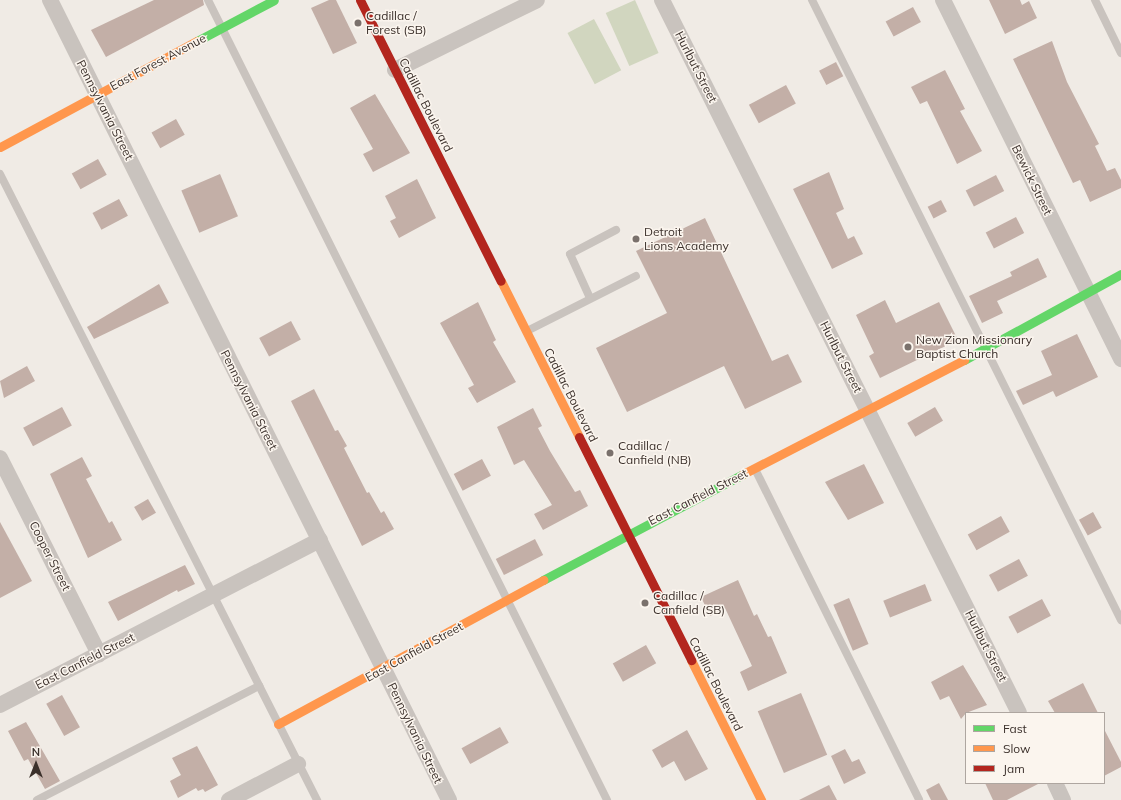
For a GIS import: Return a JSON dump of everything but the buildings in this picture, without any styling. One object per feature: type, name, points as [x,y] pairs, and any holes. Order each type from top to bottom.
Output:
[{"type":"street","name":"Pennsylvania Street","points":[[50,0],[449,800]]},
{"type":"street","name":"East Forest Avenue","points":[[0,147],[274,0]]},
{"type":"street","name":"Cadillac Boulevard","points":[[360,0],[761,800]]},
{"type":"street","name":"Hurlbut Street","points":[[662,0],[1019,712]]},
{"type":"street","name":"Bewick Street","points":[[943,0],[1121,359]]},
{"type":"street","points":[[395,70],[528,2]]},
{"type":"street","name":"East Canfield Street","points":[[278,724],[384,669],[627,533],[868,411],[1121,274]]},
{"type":"street","name":"Cooper Street","points":[[0,458],[99,654]]},
{"type":"street","name":"East Canfield Street","points":[[0,705],[320,540]]},
{"type":"street","points":[[229,800],[298,764]]},
{"type":"street","points":[[1055,784],[1063,800]]},
{"type":"lane","points":[[208,0],[607,800]]},
{"type":"lane","points":[[812,0],[987,347],[1121,620]]},
{"type":"lane","points":[[1095,0],[1121,52]]},
{"type":"lane","points":[[0,174],[317,800]]},
{"type":"lane","points":[[590,298],[570,254],[616,230]]},
{"type":"lane","points":[[526,331],[636,276]]},
{"type":"lane","points":[[754,468],[918,800]]},
{"type":"lane","points":[[37,800],[259,686]]},
{"type":"green space","points":[[635,0],[659,53],[629,66],[606,13]]},
{"type":"green space","points":[[594,19],[621,70],[595,84],[568,33]]},
{"type":"traffic: fast","points":[[197,41],[274,0]]},
{"type":"traffic: fast","points":[[964,360],[1121,274]]},
{"type":"traffic: fast","points":[[543,580],[743,474]]},
{"type":"traffic: slow","points":[[0,147],[197,41]]},
{"type":"traffic: slow","points":[[501,281],[579,437]]},
{"type":"traffic: slow","points":[[743,474],[964,360]]},
{"type":"traffic: slow","points":[[278,724],[543,580]]},
{"type":"traffic: slow","points":[[691,660],[761,800]]},
{"type":"traffic: jam","points":[[360,0],[501,281]]},
{"type":"traffic: jam","points":[[579,437],[691,660]]},
{"type":"place","name":"Cadillac / Forest (SB)","points":[[358,23]]},
{"type":"place","name":"Detroit Lions Academy","points":[[636,239]]},
{"type":"place","name":"New Zion Missionary Baptist Church","points":[[908,347]]},
{"type":"place","name":"Cadillac / Canfield (NB)","points":[[610,453]]},
{"type":"place","name":"Cadillac / Canfield (SB)","points":[[645,603]]}]
